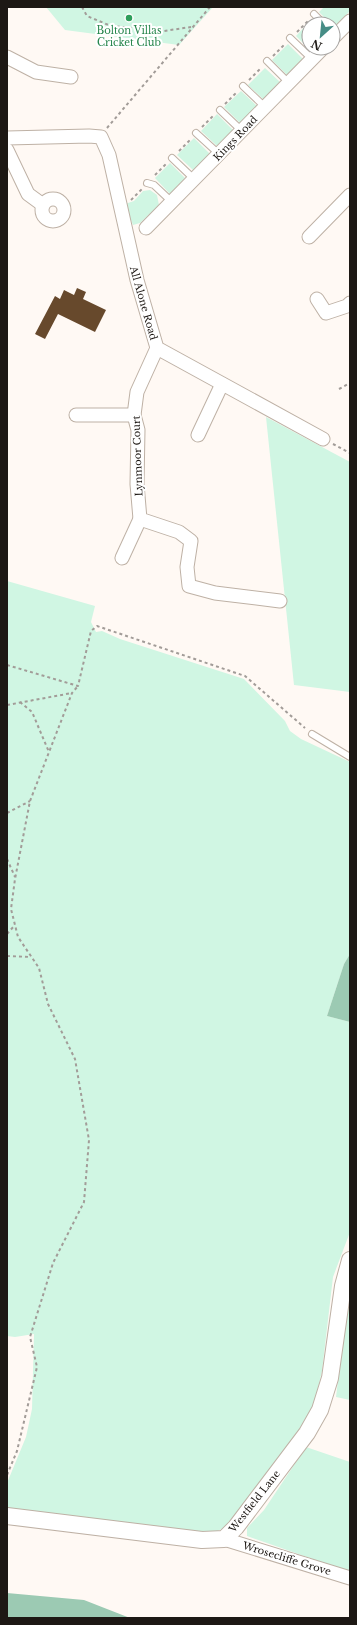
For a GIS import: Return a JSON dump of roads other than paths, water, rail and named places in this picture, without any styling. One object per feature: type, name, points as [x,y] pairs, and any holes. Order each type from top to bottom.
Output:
[{"type":"street","points":[[341,29],[350,21]]},
{"type":"street","points":[[7,56],[36,72],[71,77]]},
{"type":"street","name":"Kings Road","points":[[146,228],[315,56]]},
{"type":"street","name":"All Alone Road","points":[[7,138],[101,137],[109,156],[136,280],[157,348],[323,439]]},
{"type":"street","points":[[7,150],[28,194],[43,205]]},
{"type":"street","points":[[309,237],[350,195]]},
{"type":"street","points":[[317,299],[326,313],[347,306],[350,303]]},
{"type":"street","name":"Lynmoor Court","points":[[122,558],[140,519],[137,484],[138,430],[134,415],[137,392],[157,348]]},
{"type":"street","points":[[198,435],[222,384]]},
{"type":"street","points":[[76,415],[134,415]]},
{"type":"street","points":[[140,519],[180,532],[190,541],[187,567],[189,586],[215,593],[280,601]]},
{"type":"street","name":"Westfield Lane","points":[[7,1516],[202,1540],[224,1539],[236,1527],[307,1434],[320,1410],[330,1378],[342,1286],[350,1260]]},
{"type":"street","name":"Wrosecliffe Grove","points":[[224,1539],[350,1578]]},
{"type":"lane","points":[[290,38],[312,59]]},
{"type":"lane","points":[[267,61],[289,83]]},
{"type":"lane","points":[[243,86],[265,107]]},
{"type":"lane","points":[[220,110],[242,131]]},
{"type":"lane","points":[[196,133],[219,154]]},
{"type":"lane","points":[[172,158],[194,179]]},
{"type":"lane","points":[[148,182],[154,185],[172,202]]},
{"type":"lane","points":[[312,734],[350,757]]},
{"type":"place","name":"Bolton Villas Cricket Club","points":[[129,18]]}]
